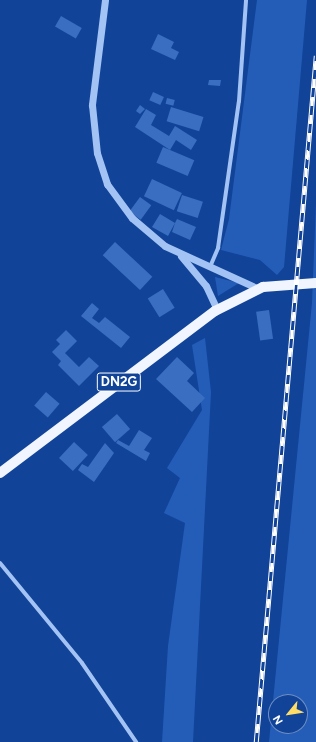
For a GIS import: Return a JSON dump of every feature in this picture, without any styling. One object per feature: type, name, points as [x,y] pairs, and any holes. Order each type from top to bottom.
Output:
[{"type":"main road","name":"DN2G","points":[[0,473],[217,310],[259,289],[316,283]]},
{"type":"street","points":[[105,0],[93,90],[97,153],[107,184],[132,218],[179,253],[259,289]]},
{"type":"street","points":[[210,268],[218,248],[239,101],[246,0]]},
{"type":"street","points":[[179,253],[206,286],[217,310]]},
{"type":"street","points":[[0,563],[82,663],[136,742]]},
{"type":"shaded area","points":[[257,0],[307,0],[284,267],[277,275],[260,260],[221,250],[229,219]]},
{"type":"shaded area","points":[[316,203],[316,742],[269,742],[270,734],[308,734],[308,694],[274,694],[312,303]]},
{"type":"shaded area","points":[[215,277],[239,283],[218,296]]},
{"type":"shaded area","points":[[205,338],[211,392],[193,742],[162,742],[168,646],[185,523],[164,513],[180,478],[167,468],[202,410],[192,345]]},
{"type":"building","points":[[61,16],[82,28],[76,38],[55,26]]},
{"type":"building","points":[[158,34],[174,42],[171,48],[179,52],[175,60],[151,49]]},
{"type":"building","points":[[209,80],[221,80],[220,86],[208,85]]},
{"type":"building","points":[[153,92],[164,97],[160,105],[149,100]]},
{"type":"building","points":[[167,98],[175,100],[173,106],[166,104]]},
{"type":"building","points":[[140,105],[145,109],[140,114],[136,111]]},
{"type":"building","points":[[171,107],[204,117],[199,131],[167,121]]},
{"type":"building","points":[[146,109],[156,115],[151,125],[169,136],[175,126],[197,140],[191,150],[176,140],[170,150],[135,127]]},
{"type":"building","points":[[163,147],[194,160],[188,176],[156,163]]},
{"type":"building","points":[[152,179],[182,193],[174,210],[144,196]]},
{"type":"building","points":[[182,195],[203,202],[198,218],[177,211]]},
{"type":"building","points":[[140,197],[151,205],[141,220],[129,212]]},
{"type":"building","points":[[160,214],[175,223],[168,236],[152,227]]},
{"type":"building","points":[[177,219],[196,227],[190,240],[172,232]]},
{"type":"building","points":[[115,242],[152,277],[140,290],[103,255]]},
{"type":"building","points":[[163,289],[175,308],[159,317],[148,299]]},
{"type":"building","points":[[92,303],[99,309],[92,318],[99,323],[105,317],[130,337],[121,348],[81,316]]},
{"type":"building","points":[[269,310],[273,339],[260,341],[256,312]]},
{"type":"building","points":[[66,330],[77,341],[65,353],[79,367],[89,357],[99,366],[79,386],[58,365],[61,361],[52,352],[60,344],[56,340]]},
{"type":"building","points":[[177,357],[194,373],[187,381],[205,398],[192,412],[156,379]]},
{"type":"building","points":[[46,392],[60,404],[48,417],[34,406]]},
{"type":"building","points":[[117,414],[130,429],[115,442],[102,427]]},
{"type":"building","points":[[139,430],[152,438],[144,450],[150,453],[146,461],[116,443],[118,440],[129,446]]},
{"type":"building","points":[[74,442],[88,455],[73,471],[59,458]]},
{"type":"building","points":[[105,443],[114,453],[94,482],[78,470],[82,464],[88,467]]},
{"type":"railway","points":[[256,742],[316,56]]}]
